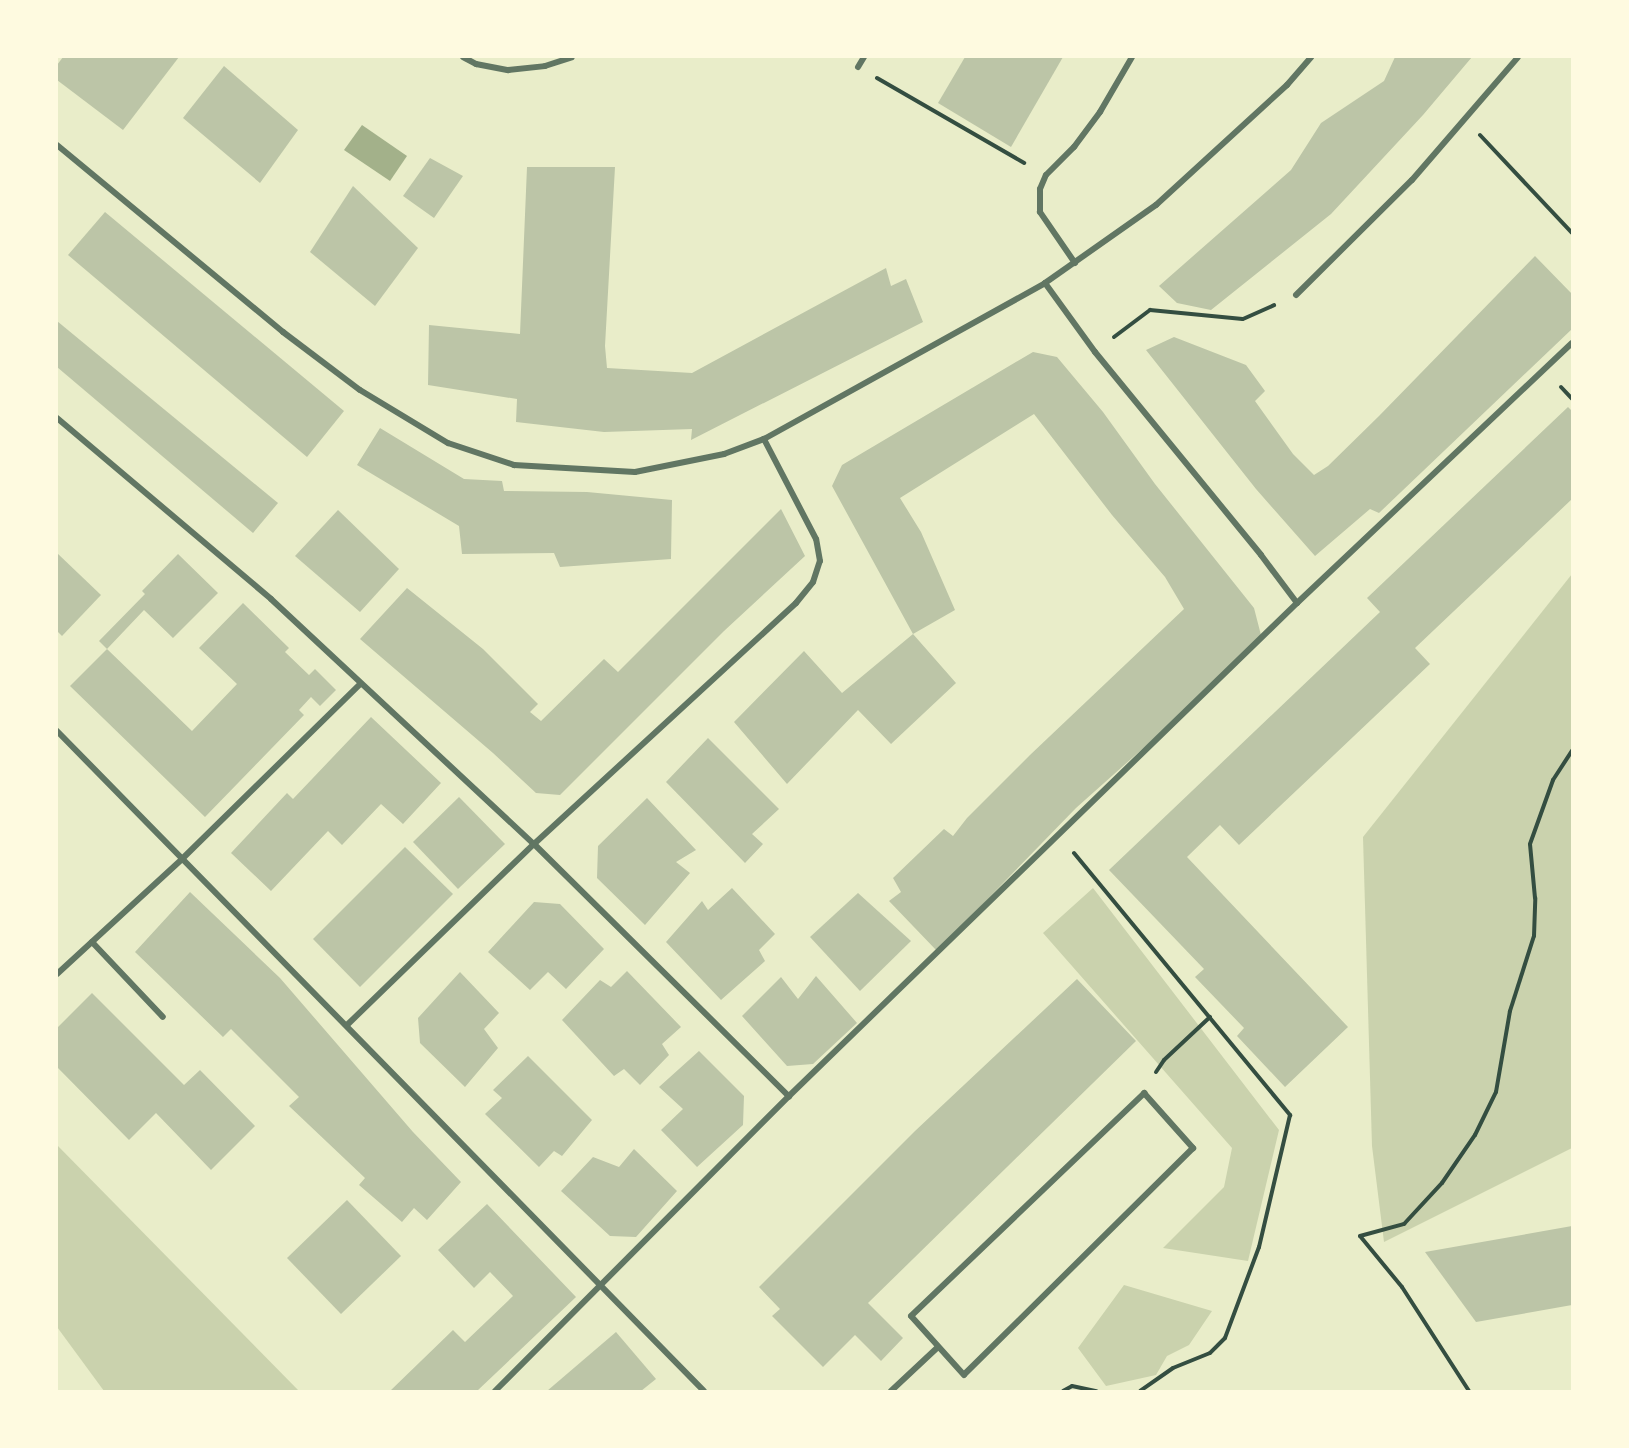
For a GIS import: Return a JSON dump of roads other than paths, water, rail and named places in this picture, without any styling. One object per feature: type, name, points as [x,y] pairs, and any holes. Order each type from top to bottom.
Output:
[{"type":"street","points":[[463,57],[476,64],[508,70],[545,66],[572,57]]},
{"type":"street","points":[[858,67],[864,57]]},
{"type":"street","points":[[1075,263],[1040,212],[1040,189],[1046,175],[1074,147],[1100,112],[1132,57]]},
{"type":"street","points":[[57,145],[291,338],[360,390],[448,442],[514,465],[635,472],[724,454],[764,439],[1045,283],[1156,206],[1287,85],[1311,57]]},
{"type":"street","points":[[1296,295],[1412,180],[1518,57]]},
{"type":"street","points":[[1045,283],[1095,352],[1261,555],[1297,603]]},
{"type":"street","points":[[495,1391],[789,1096],[1297,603],[1572,343]]},
{"type":"street","points":[[57,418],[271,599],[534,844],[789,1096]]},
{"type":"street","points":[[347,1025],[534,844],[796,603],[813,582],[820,561],[816,538],[764,439]]},
{"type":"street","points":[[57,974],[182,859],[360,684]]},
{"type":"street","points":[[57,732],[704,1391]]},
{"type":"street","points":[[92,942],[163,1017]]},
{"type":"street","points":[[1144,1093],[1193,1148],[964,1375],[938,1347],[911,1316],[1144,1093]]},
{"type":"street","points":[[891,1391],[938,1347]]}]
